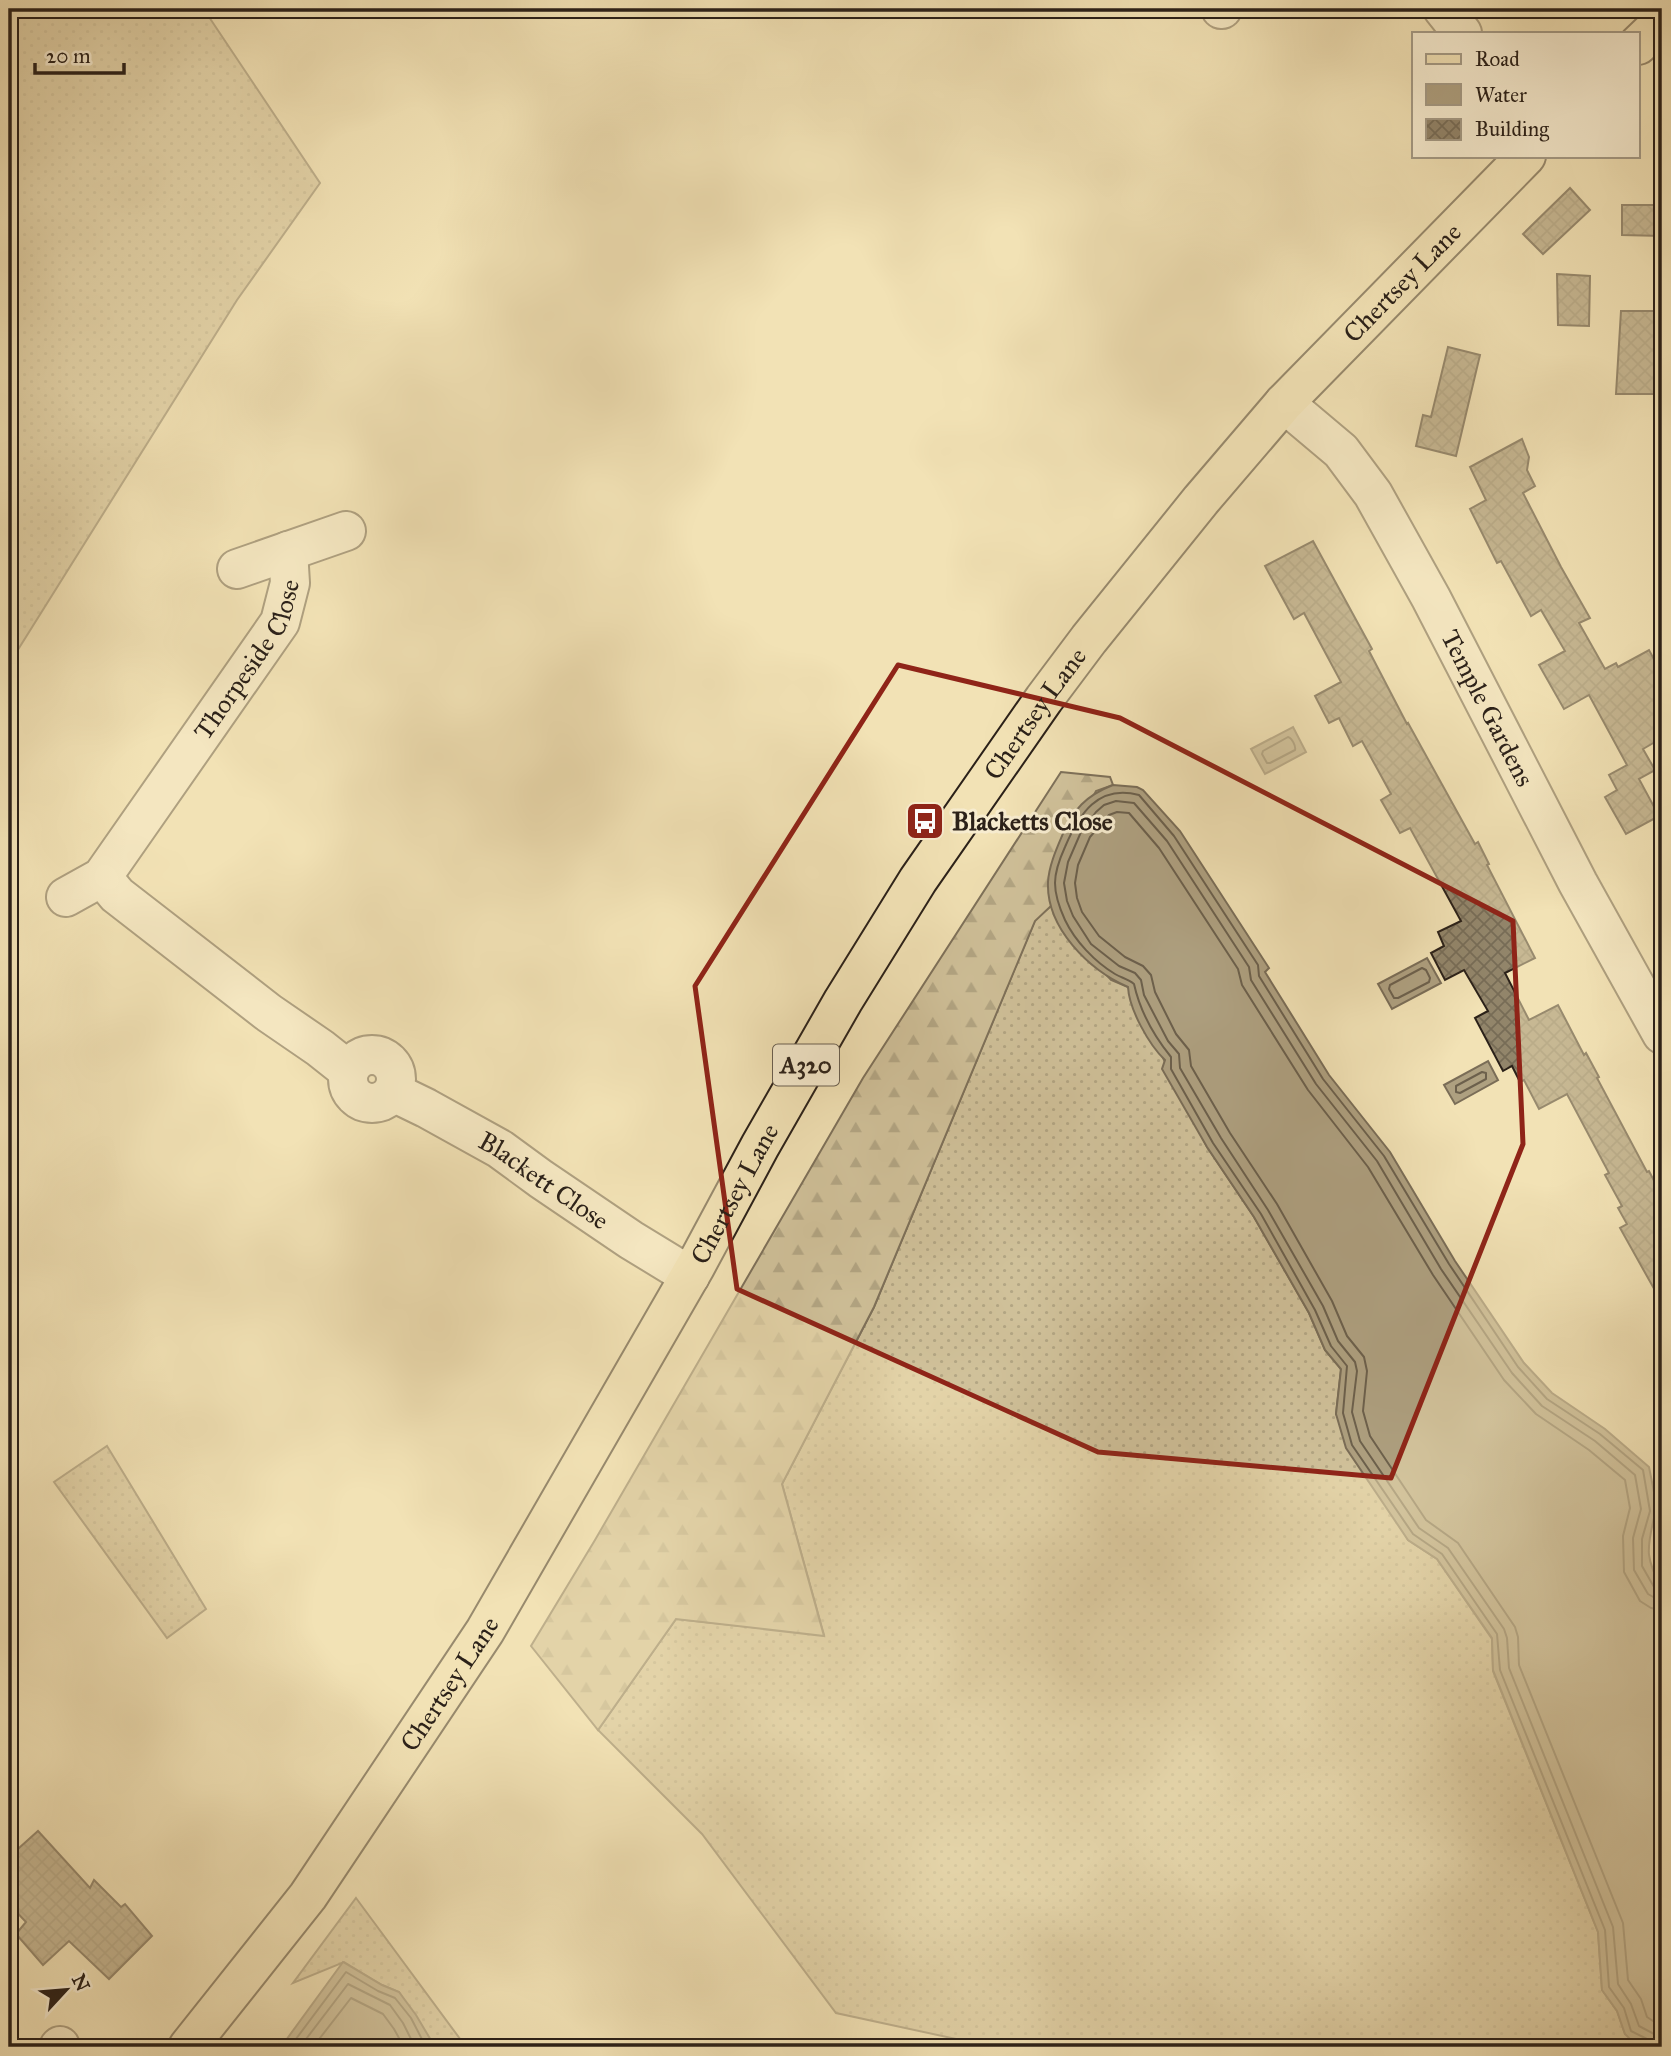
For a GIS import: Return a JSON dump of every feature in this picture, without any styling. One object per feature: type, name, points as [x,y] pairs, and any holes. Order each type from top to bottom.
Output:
[{"type":"main road","points":[[1640,43],[1662,22]]},
{"type":"main road","name":"Chertsey Lane","points":[[188,2047],[308,1896],[485,1631],[690,1276],[843,1001],[924,871],[1036,710],[1200,500],[1284,403],[1524,158]]},
{"type":"street","points":[[1443,9],[1461,32]]},
{"type":"street","name":"Temple Gardens","points":[[1284,403],[1341,451],[1373,494],[1431,598],[1578,883],[1662,1034]]},
{"type":"street","name":"Thorpeside Close","points":[[237,569],[346,531]]},
{"type":"street","name":"Thorpeside Close","points":[[102,877],[280,622],[290,583],[288,551]]},
{"type":"street","points":[[66,898],[102,877]]},
{"type":"street","name":"Blackett Close","points":[[102,877],[117,895],[269,1013],[349,1071],[348,1085],[358,1100],[375,1104],[383,1102],[393,1092],[426,1108],[500,1149],[631,1240],[690,1276]]},
{"type":"highlighted area","points":[[898,665],[1120,718],[1513,921],[1523,1144],[1391,1478],[1098,1452],[737,1289],[695,986]]},
{"type":"green space","points":[[9,9],[206,9],[320,183],[237,300],[9,664]]},
{"type":"green space","points":[[1061,772],[1110,777],[1113,785],[1096,791],[1048,883],[1052,905],[1035,921],[874,1307],[782,1484],[824,1636],[676,1619],[598,1730],[531,1646],[863,1078]]},
{"type":"green space","points":[[1052,905],[1059,924],[1111,980],[1128,987],[1207,1147],[1254,1217],[1309,1313],[1325,1350],[1341,1369],[1336,1414],[1408,1540],[1437,1559],[1492,1639],[1493,1671],[1598,1932],[1602,1990],[1617,2011],[1625,2034],[1649,2047],[1453,2047],[1435,2042],[1417,2047],[993,2047],[836,2013],[702,1834],[598,1730],[676,1619],[824,1635],[782,1484],[874,1307],[1035,920]]},
{"type":"green space","points":[[107,1446],[206,1609],[167,1638],[54,1482]]},
{"type":"green space","points":[[356,1898],[466,2047],[435,2047],[399,1992],[344,1962],[293,1983]]},
{"type":"water","points":[[1293,727],[1306,752],[1265,774],[1251,749]]},
{"type":"water","points":[[1113,785],[1143,790],[1180,831],[1269,968],[1265,972],[1329,1075],[1390,1152],[1455,1261],[1524,1363],[1552,1393],[1605,1429],[1649,1467],[1659,1517],[1654,1518],[1649,1555],[1662,1589],[1662,2047],[1649,2047],[1631,2040],[1625,2034],[1617,2011],[1602,1990],[1598,1932],[1493,1670],[1492,1638],[1437,1559],[1408,1540],[1346,1448],[1336,1414],[1341,1369],[1325,1350],[1309,1313],[1254,1217],[1207,1147],[1162,1069],[1165,1060],[1141,1026],[1132,1006],[1128,987],[1099,970],[1085,958],[1062,931],[1054,915],[1048,882],[1053,858],[1066,827],[1082,804]]},
{"type":"water","points":[[1427,958],[1441,983],[1392,1009],[1378,984]]},
{"type":"water","points":[[1488,1061],[1498,1080],[1455,1104],[1444,1085]]},
{"type":"water","points":[[343,1962],[399,1992],[435,2047],[281,2047]]},
{"type":"building","points":[[1570,188],[1590,210],[1543,254],[1523,234]]},
{"type":"building","points":[[1622,205],[1662,205],[1662,236],[1622,235]]},
{"type":"building","points":[[1557,274],[1590,276],[1589,326],[1558,325]]},
{"type":"building","points":[[1621,311],[1662,311],[1662,394],[1616,394]]},
{"type":"building","points":[[1448,347],[1480,355],[1456,456],[1416,446],[1423,415],[1431,417]]},
{"type":"building","points":[[1522,439],[1529,457],[1527,470],[1535,486],[1523,493],[1590,618],[1579,623],[1605,669],[1616,663],[1618,667],[1649,650],[1662,674],[1662,738],[1643,749],[1655,770],[1639,779],[1659,816],[1626,834],[1605,797],[1617,790],[1609,775],[1627,765],[1589,695],[1564,709],[1539,665],[1565,651],[1541,610],[1531,616],[1501,561],[1497,563],[1470,509],[1486,500],[1470,467]]},
{"type":"building","points":[[1313,541],[1372,649],[1369,651],[1407,724],[1475,844],[1478,842],[1535,958],[1505,973],[1529,1020],[1558,1005],[1662,1196],[1662,1303],[1620,1228],[1627,1224],[1618,1208],[1622,1206],[1605,1175],[1609,1173],[1567,1094],[1539,1109],[1524,1080],[1520,1082],[1512,1066],[1503,1071],[1475,1018],[1488,1011],[1464,970],[1445,980],[1431,953],[1444,946],[1438,932],[1461,921],[1410,828],[1400,833],[1381,800],[1391,794],[1362,741],[1353,746],[1339,718],[1329,723],[1315,696],[1341,682],[1304,613],[1294,619],[1265,566]]},
{"type":"building","points":[[38,1831],[90,1888],[94,1880],[121,1907],[125,1904],[152,1936],[109,1979],[69,1941],[43,1965],[16,1934],[26,1922],[9,1904],[9,1857]]},
{"type":"place","name":"Blacketts Close","points":[[925,821]]}]
